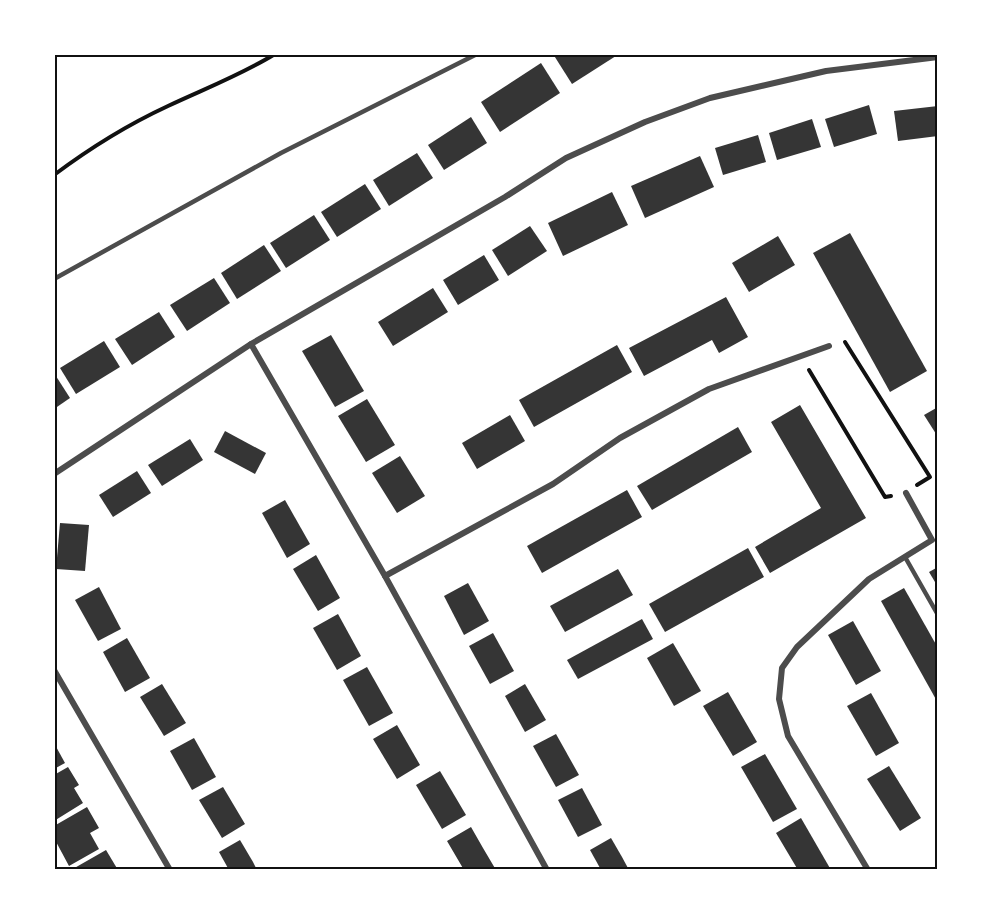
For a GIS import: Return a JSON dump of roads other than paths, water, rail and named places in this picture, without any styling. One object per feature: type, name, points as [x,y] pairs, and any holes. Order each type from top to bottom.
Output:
[{"type":"street","points":[[54,474],[252,344],[505,197],[566,158],[645,122],[710,98],[826,71],[938,57]]},
{"type":"street","points":[[252,344],[385,576],[547,870]]},
{"type":"street","points":[[385,576],[553,484],[620,438],[709,389],[829,346]]},
{"type":"street","points":[[868,870],[788,736],[779,699],[782,668],[797,647],[869,579],[932,540],[906,493]]},
{"type":"street","points":[[54,670],[170,870]]},
{"type":"lane","points":[[54,279],[281,153],[477,54]]},
{"type":"lane","points":[[905,557],[938,615]]}]
